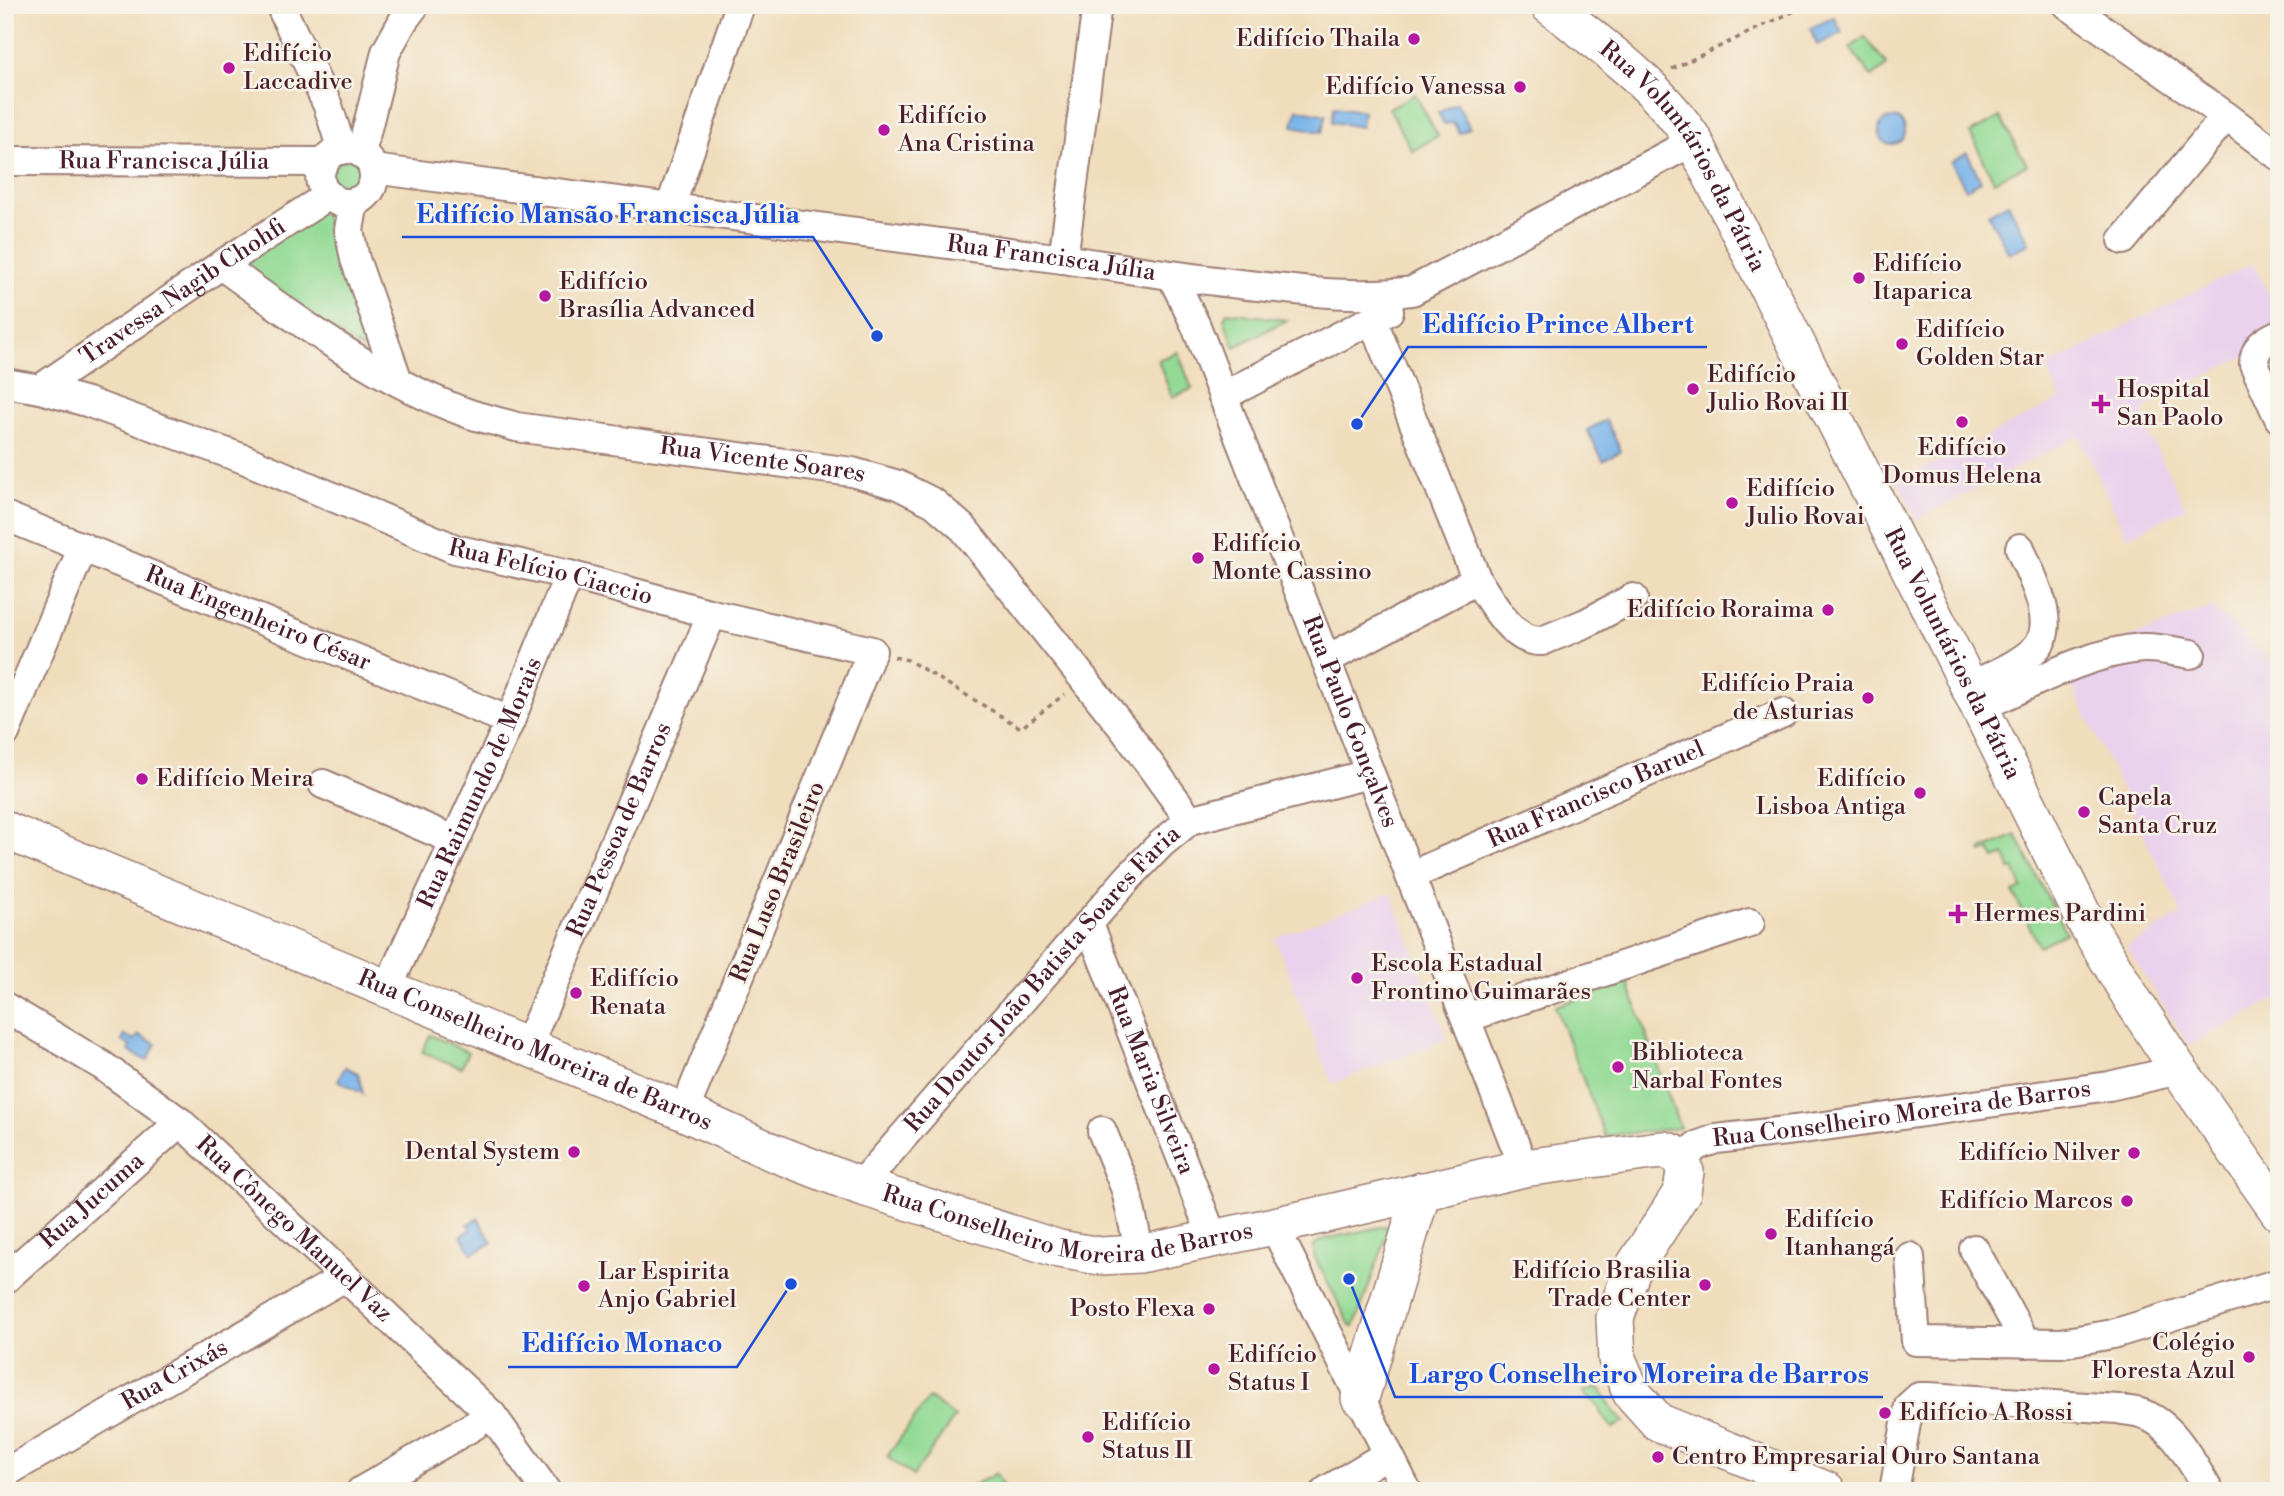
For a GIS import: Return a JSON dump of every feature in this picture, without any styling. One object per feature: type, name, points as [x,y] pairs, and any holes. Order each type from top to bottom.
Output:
[{"type":"main road","name":"Rua Voluntários da Pátria","points":[[1549,5],[1644,82],[1664,102],[1694,141],[2088,926],[2179,1070],[2275,1199]]},
{"type":"main road","name":"Rua Conselheiro Moreira de Barros","points":[[5,830],[684,1112],[772,1152],[860,1186],[1059,1249],[1100,1256],[1140,1254],[1524,1168],[1664,1150],[1673,1153],[1682,1161]]},
{"type":"main road","points":[[1682,1161],[1685,1172],[1682,1192],[1632,1270],[1615,1318],[1617,1359],[1631,1392],[1658,1422],[1827,1491]]},
{"type":"main road","points":[[1360,1398],[1422,1191]]},
{"type":"street","points":[[280,5],[350,158],[372,185],[368,192],[342,198]]},
{"type":"street","points":[[398,381],[355,259],[342,198],[322,183],[321,176],[350,158],[386,52],[415,5]]},
{"type":"street","points":[[670,208],[740,5]]},
{"type":"street","points":[[1063,259],[1097,5]]},
{"type":"street","points":[[2068,5],[2279,156]]},
{"type":"street","points":[[2123,240],[2226,116]]},
{"type":"street","name":"Rua Francisca Júlia","points":[[5,161],[350,158],[670,208],[1063,259],[1172,276],[1324,294],[1377,296],[1412,291],[1694,141]]},
{"type":"street","name":"Travessa Nagib Chohfi","points":[[40,389],[221,265],[342,198]]},
{"type":"street","name":"Rua Vicente Soares","points":[[221,265],[291,315],[398,381],[469,414],[516,426],[852,472],[898,485],[934,503],[964,529],[1127,733],[1190,820]]},
{"type":"street","name":"Rua Paulo Gonçalves","points":[[1172,276],[1196,326],[1524,1168]]},
{"type":"street","points":[[1223,396],[1373,321],[1396,306],[1412,291]]},
{"type":"street","points":[[1324,294],[1335,328],[1334,341]]},
{"type":"street","points":[[1373,321],[1477,580],[1492,603],[1520,636],[1536,642],[1542,641],[1633,598]]},
{"type":"street","points":[[2279,334],[2259,346],[2254,355],[2254,365],[2279,418]]},
{"type":"street","name":"Rua Felício Ciaccio","points":[[5,383],[87,402],[244,459],[454,548],[569,575],[712,614],[872,651]]},
{"type":"street","name":"Rua Engenheiro César","points":[[5,516],[510,721]]},
{"type":"street","points":[[5,733],[83,547]]},
{"type":"street","points":[[1974,697],[2038,647],[2043,637],[2046,624],[2043,608],[2020,548]]},
{"type":"street","name":"Rua Raimundo de Morais","points":[[387,989],[510,721],[569,575]]},
{"type":"street","points":[[1326,660],[1477,580]]},
{"type":"street","name":"Rua Pessoa de Barros","points":[[527,1047],[712,614]]},
{"type":"street","points":[[1974,697],[2123,650],[2147,648],[2191,654]]},
{"type":"street","name":"Rua Luso Brasileiro","points":[[684,1112],[872,651]]},
{"type":"street","name":"Rua Francisco Baruel","points":[[1410,876],[1783,713]]},
{"type":"street","name":"Rua Doutor João Batista Soares Faria","points":[[860,1186],[1153,852],[1190,820],[1369,774]]},
{"type":"street","points":[[323,784],[454,840]]},
{"type":"street","points":[[1466,1018],[1750,923]]},
{"type":"street","name":"Rua Maria Silveira","points":[[1089,924],[1213,1238]]},
{"type":"street","name":"Rua Cônego Manuel Vaz","points":[[5,1007],[103,1066],[180,1122],[343,1278],[492,1415],[546,1491]]},
{"type":"street","name":"Rua Conselheiro Moreira de Barros","points":[[1682,1161],[1696,1146],[1716,1139],[2109,1086],[2179,1070]]},
{"type":"street","name":"Rua Jucuma","points":[[5,1279],[180,1122]]},
{"type":"street","points":[[1102,1131],[1126,1190],[1140,1254]]},
{"type":"street","points":[[1274,1226],[1408,1491]]},
{"type":"street","points":[[1974,1249],[2026,1343]]},
{"type":"street","points":[[1910,1256],[1916,1341],[2061,1343],[2113,1334],[2279,1283]]},
{"type":"street","name":"Rua Crixás","points":[[5,1475],[343,1278]]},
{"type":"street","points":[[1894,1491],[1909,1406],[1919,1397],[2118,1409],[2143,1414],[2178,1442],[2209,1491]]},
{"type":"street","points":[[361,1491],[475,1425]]},
{"type":"street","points":[[1326,1491],[1388,1454]]},
{"type":"street","points":[[5,1475],[15,1491]]},
{"type":"path","points":[[1644,82],[1807,5]]},
{"type":"path","points":[[872,651],[908,660],[1021,728],[1083,680]]},
{"type":"shaded area","name":"Hospital San Paolo","points":[[2253,263],[2279,313],[2279,329],[2244,357],[2159,398],[2144,410],[2143,422],[2186,508],[2127,537],[2079,436],[1917,519],[1898,482],[2061,399],[2046,367]]},
{"type":"shaded area","points":[[2212,607],[2279,668],[2279,997],[2189,1046],[2127,947],[2182,914],[2061,663]]},
{"type":"shaded area","name":"Escola Estadual Frontino Guimarães","points":[[1391,893],[1447,1039],[1332,1084],[1275,938]]},
{"type":"green space","points":[[1865,37],[1887,65],[1872,77],[1850,48]]},
{"type":"green space","points":[[1415,94],[1438,136],[1412,151],[1389,108]]},
{"type":"green space","points":[[2000,117],[2027,165],[1994,181],[1970,133]]},
{"type":"green space","points":[[348,159],[360,164],[365,176],[360,188],[348,193],[336,188],[331,176],[336,164]]},
{"type":"green space","points":[[317,194],[376,357],[323,326],[234,258]]},
{"type":"green space","points":[[1227,312],[1287,320],[1235,347],[1224,319]]},
{"type":"green space","points":[[1178,352],[1192,389],[1172,397],[1158,360]]},
{"type":"green space","points":[[2016,835],[2066,933],[2039,946],[2013,892],[2022,888],[2014,868],[2010,869],[2005,855],[1994,859],[1990,850],[1982,853],[1981,850]]},
{"type":"green space","name":"Biblioteca Narbal Fontes","points":[[1628,983],[1680,1128],[1605,1136],[1555,1006]]},
{"type":"green space","points":[[430,1035],[468,1052],[461,1068],[422,1052]]},
{"type":"green space","points":[[1385,1226],[1389,1230],[1354,1327],[1351,1327],[1314,1256],[1314,1246],[1321,1240]]},
{"type":"green space","points":[[1599,1387],[1615,1413],[1625,1422],[1613,1428],[1600,1413],[1601,1410],[1583,1392]]},
{"type":"green space","points":[[929,1398],[955,1417],[913,1476],[887,1457]]},
{"type":"green space","points":[[996,1473],[1005,1491],[963,1491]]},
{"type":"water","points":[[1834,17],[1842,33],[1817,45],[1810,28]]},
{"type":"water","points":[[1457,103],[1470,128],[1459,133],[1454,123],[1444,124],[1438,113]]},
{"type":"water","points":[[1334,107],[1363,111],[1361,127],[1332,122]]},
{"type":"water","points":[[1297,109],[1326,115],[1322,132],[1293,126]]},
{"type":"water","points":[[1892,118],[1901,122],[1905,131],[1901,140],[1892,144],[1883,140],[1879,131],[1883,122]]},
{"type":"water","points":[[1967,153],[1981,181],[1966,189],[1951,162]]},
{"type":"water","points":[[2008,203],[2029,243],[2009,254],[1988,214]]},
{"type":"water","points":[[1606,420],[1621,451],[1603,461],[1587,430]]},
{"type":"water","points":[[125,1035],[134,1040],[139,1035],[156,1044],[147,1061],[129,1051],[131,1047],[122,1041]]},
{"type":"water","points":[[345,1067],[358,1073],[363,1094],[338,1080]]},
{"type":"water","points":[[478,1218],[492,1243],[472,1254],[461,1235],[471,1230],[468,1224]]},
{"type":"place","name":"Edifício Thaila","points":[[1414,39]]},
{"type":"place","name":"Edifício Laccadive","points":[[229,68]]},
{"type":"place","name":"Edifício Vanessa","points":[[1520,87]]},
{"type":"place","name":"Edifício Ana Cristina","points":[[884,130]]},
{"type":"place","name":"Edifício Itaparica","points":[[1859,278]]},
{"type":"place","name":"Edifício Brasília Advanced","points":[[545,296]]},
{"type":"place","name":"Edifício Mansão Francisca Júlia","points":[[877,336]]},
{"type":"place","name":"Edifício Golden Star","points":[[1902,344]]},
{"type":"place","name":"Edifício Julio Rovai II","points":[[1693,389]]},
{"type":"place","name":"Hospital San Paolo","points":[[2101,404]]},
{"type":"place","name":"Edifício Domus Helena","points":[[1962,422]]},
{"type":"place","name":"Edifício Prince Albert","points":[[1357,424]]},
{"type":"place","name":"Edifício Julio Rovai","points":[[1732,503]]},
{"type":"place","name":"Edifício Monte Cassino","points":[[1198,558]]},
{"type":"place","name":"Edifício Roraima","points":[[1828,610]]},
{"type":"place","name":"Edifício Praia de Asturias","points":[[1868,698]]},
{"type":"place","name":"Edifício Meira","points":[[142,779]]},
{"type":"place","name":"Edifício Lisboa Antiga","points":[[1920,793]]},
{"type":"place","name":"Capela Santa Cruz","points":[[2084,812]]},
{"type":"place","name":"Hermes Pardini","points":[[1958,914]]},
{"type":"place","name":"Escola Estadual Frontino Guimarães","points":[[1357,978]]},
{"type":"place","name":"Edifício Renata","points":[[576,993]]},
{"type":"place","name":"Biblioteca Narbal Fontes","points":[[1618,1067]]},
{"type":"place","name":"Dental System","points":[[574,1152]]},
{"type":"place","name":"Edifício Nilver","points":[[2134,1153]]},
{"type":"place","name":"Edifício Marcos","points":[[2127,1201]]},
{"type":"place","name":"Edifício Itanhangá","points":[[1771,1234]]},
{"type":"place","name":"Largo Conselheiro Moreira de Barros","points":[[1349,1279]]},
{"type":"place","name":"Edifício Monaco","points":[[791,1284]]},
{"type":"place","name":"Edifício Brasilia Trade Center","points":[[1705,1285]]},
{"type":"place","name":"Lar Espirita Anjo Gabriel","points":[[584,1286]]},
{"type":"place","name":"Posto Flexa","points":[[1209,1309]]},
{"type":"place","name":"Colégio Floresta Azul","points":[[2249,1357]]},
{"type":"place","name":"Edifício Status I","points":[[1214,1369]]},
{"type":"place","name":"Edifício A Rossi","points":[[1885,1413]]},
{"type":"place","name":"Edifício Status II","points":[[1088,1437]]},
{"type":"place","name":"Centro Empresarial Ouro Santana","points":[[1658,1457]]}]
